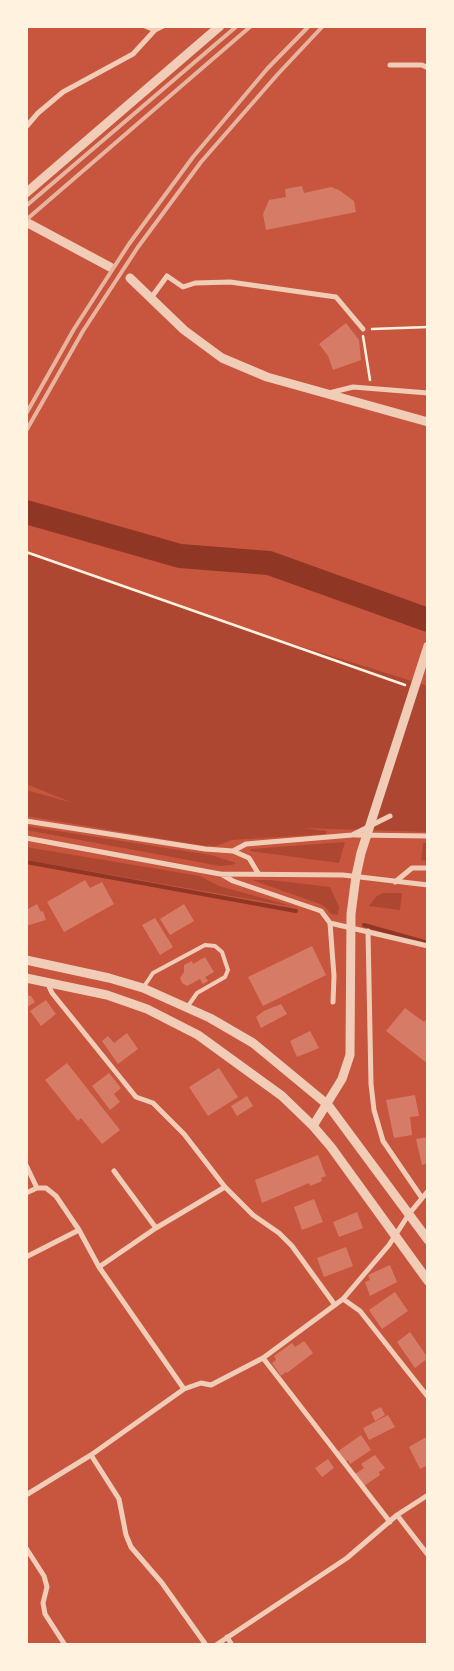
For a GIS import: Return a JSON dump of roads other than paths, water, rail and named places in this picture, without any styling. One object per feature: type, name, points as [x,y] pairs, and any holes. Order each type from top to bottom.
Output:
[{"type":"street","points":[[145,26],[155,30]]},
{"type":"street","points":[[26,128],[38,112],[63,92],[133,54],[155,30],[163,26]]},
{"type":"street","points":[[26,193],[220,26]]},
{"type":"street","points":[[390,65],[422,65],[428,68]]},
{"type":"street","points":[[26,222],[110,267]]},
{"type":"street","points":[[151,298],[167,276],[183,287],[195,283],[230,282],[336,297],[363,329]]},
{"type":"street","points":[[130,278],[184,330],[222,358],[267,377],[428,422]]},
{"type":"street","points":[[326,394],[353,387],[428,393]]},
{"type":"street","points":[[313,1126],[328,1105],[342,1079],[350,1055],[351,914],[356,876],[361,854],[428,646]]},
{"type":"street","points":[[352,835],[390,816]]},
{"type":"street","points":[[26,821],[205,849],[233,851],[249,858],[258,873]]},
{"type":"street","points":[[233,851],[246,844],[352,835],[428,836]]},
{"type":"street","points":[[26,838],[220,874],[258,873],[356,876],[428,885]]},
{"type":"street","points":[[395,882],[412,868],[428,868]]},
{"type":"street","points":[[220,874],[233,881],[321,911],[330,923],[333,1002]]},
{"type":"street","points":[[330,923],[428,946]]},
{"type":"street","points":[[368,931],[371,1084],[374,1110],[383,1141],[422,1198]]},
{"type":"street","points":[[26,960],[109,978],[143,988],[188,1008],[253,1043],[328,1105],[428,1240]]},
{"type":"street","points":[[26,978],[107,995],[147,1009],[198,1034],[282,1096],[313,1126],[337,1154],[428,1281]]},
{"type":"street","points":[[47,982],[52,993],[131,1092],[136,1097],[153,1104],[184,1134],[225,1187],[253,1215],[279,1233],[292,1246],[335,1305]]},
{"type":"street","points":[[26,1165],[37,1188]]},
{"type":"street","points":[[114,1171],[156,1228]]},
{"type":"street","points":[[99,1267],[156,1228],[225,1187]]},
{"type":"street","points":[[26,1193],[37,1188],[46,1188],[56,1196],[79,1230],[99,1267],[184,1389]]},
{"type":"street","points":[[26,1494],[91,1455],[184,1389],[201,1383],[212,1385],[263,1358],[342,1300],[428,1191]]},
{"type":"street","points":[[26,1257],[79,1230]]},
{"type":"street","points":[[342,1300],[360,1311],[428,1397]]},
{"type":"street","points":[[263,1358],[390,1522]]},
{"type":"street","points":[[91,1455],[119,1499],[126,1534],[131,1547],[162,1583],[206,1645]]},
{"type":"street","points":[[216,1645],[347,1558],[397,1515],[428,1495]]},
{"type":"street","points":[[397,1515],[428,1555]]},
{"type":"street","points":[[26,1548],[44,1576],[47,1587],[42,1603],[45,1614],[65,1645]]},
{"type":"street","points":[[227,1637],[232,1645]]},
{"type":"lane","points":[[143,988],[153,973],[205,945],[215,946],[222,952],[228,970],[225,977],[197,993],[188,1008]]},
{"type":"waterway","points":[[26,512],[180,556],[269,563],[428,620]]},
{"type":"waterway","points":[[26,862],[296,911]]},
{"type":"waterway","points":[[364,925],[428,943]]},
{"type":"railway","points":[[26,206],[237,26]]},
{"type":"railway","points":[[26,220],[251,26]]},
{"type":"railway","points":[[26,414],[74,329],[129,244],[193,157],[267,69],[309,26]]},
{"type":"railway","points":[[26,431],[83,331],[138,247],[201,162],[277,75],[323,26]]}]
